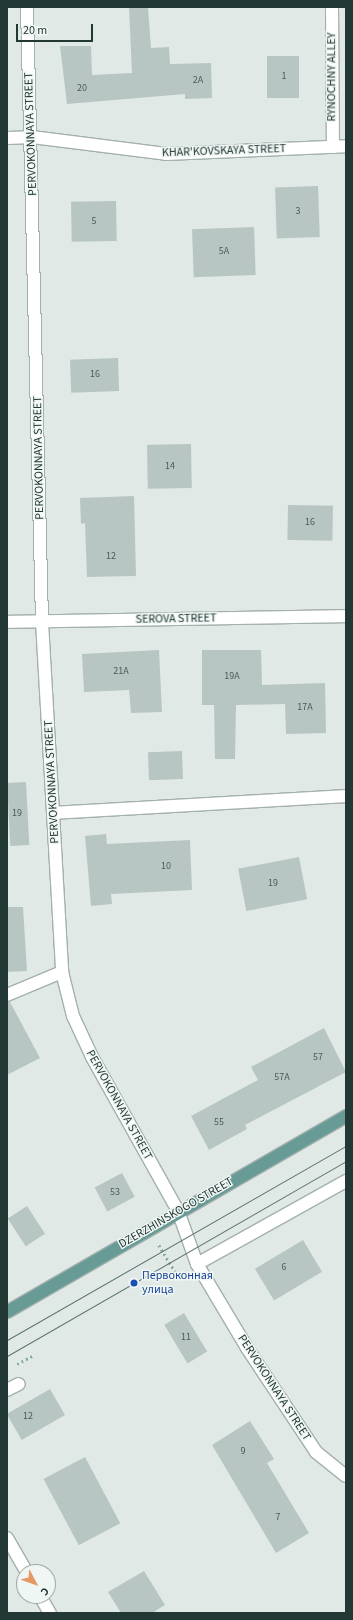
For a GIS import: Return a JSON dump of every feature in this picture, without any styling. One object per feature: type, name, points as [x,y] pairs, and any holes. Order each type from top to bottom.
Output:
[{"type":"main road","name":"DZERZHINSKOGO STREET","points":[[7,1312],[178,1211],[346,1116]]},
{"type":"street","name":"PERVOKONNAYA STREET","points":[[27,7],[32,137],[42,622],[62,972],[73,1016],[92,1057],[178,1211],[197,1264],[247,1348],[316,1452],[346,1476]]},
{"type":"street","name":"RYNOCHNY ALLEY","points":[[332,7],[333,146]]},
{"type":"street","name":"KHAR'KOVSKAYA STREET","points":[[7,138],[32,137],[166,154],[346,146]]},
{"type":"street","name":"SEROVA STREET","points":[[7,622],[346,616]]},
{"type":"street","points":[[54,813],[346,796]]},
{"type":"street","points":[[7,995],[62,972]]},
{"type":"street","points":[[197,1264],[346,1181]]},
{"type":"street","points":[[7,1390],[19,1384]]},
{"type":"street","points":[[7,1538],[22,1564]]},
{"type":"street","points":[[45,1604],[50,1613]]},
{"type":"path","points":[[149,1228],[176,1273],[197,1264]]},
{"type":"building","points":[[129,7],[148,7],[151,48],[169,47],[170,64],[211,63],[212,98],[185,99],[185,94],[67,104],[60,46],[91,46],[92,75],[132,73]]},
{"type":"building","points":[[267,56],[299,56],[299,98],[267,98]]},
{"type":"building","points":[[318,186],[320,237],[277,238],[275,188]]},
{"type":"building","points":[[116,201],[117,241],[72,242],[71,202]]},
{"type":"building","points":[[254,227],[256,275],[194,277],[192,229]]},
{"type":"building","points":[[118,358],[119,391],[71,393],[70,360]]},
{"type":"building","points":[[191,444],[192,488],[148,489],[147,445]]},
{"type":"building","points":[[134,496],[136,576],[87,577],[85,523],[81,524],[80,498]]},
{"type":"building","points":[[288,505],[333,506],[332,541],[287,540]]},
{"type":"building","points":[[159,650],[162,712],[131,713],[129,690],[84,692],[82,654]]},
{"type":"building","points":[[202,650],[261,650],[262,685],[325,683],[326,733],[286,734],[285,704],[236,705],[235,759],[215,759],[214,705],[202,705]]},
{"type":"building","points":[[182,751],[183,779],[149,780],[148,752]]},
{"type":"building","points":[[26,782],[29,845],[10,846],[7,783]]},
{"type":"building","points":[[106,834],[107,844],[190,840],[192,890],[111,894],[112,904],[91,906],[85,836]]},
{"type":"building","points":[[299,857],[307,899],[246,911],[238,869]]},
{"type":"building","points":[[7,907],[23,907],[27,971],[7,972]]},
{"type":"building","points":[[7,1002],[10,1002],[40,1058],[7,1075]]},
{"type":"building","points":[[324,1028],[346,1072],[245,1125],[247,1129],[209,1150],[191,1116],[258,1080],[251,1067]]},
{"type":"building","points":[[122,1173],[135,1197],[107,1211],[95,1188]]},
{"type":"building","points":[[27,1206],[45,1234],[26,1246],[8,1219]]},
{"type":"building","points":[[303,1240],[322,1272],[274,1301],[255,1269]]},
{"type":"building","points":[[184,1313],[207,1352],[187,1363],[164,1325]]},
{"type":"building","points":[[50,1389],[65,1415],[22,1440],[7,1414]]},
{"type":"building","points":[[250,1421],[274,1459],[267,1463],[309,1533],[276,1553],[212,1445]]},
{"type":"building","points":[[85,1457],[120,1523],[79,1545],[44,1479]]},
{"type":"building","points":[[144,1571],[165,1605],[152,1613],[121,1613],[108,1592]]},
{"type":"tram line","points":[[7,1340],[346,1146]]},
{"type":"tram line","points":[[7,1356],[346,1161]]},
{"type":"place","name":"Первоконная улица","points":[[134,1283]]}]
